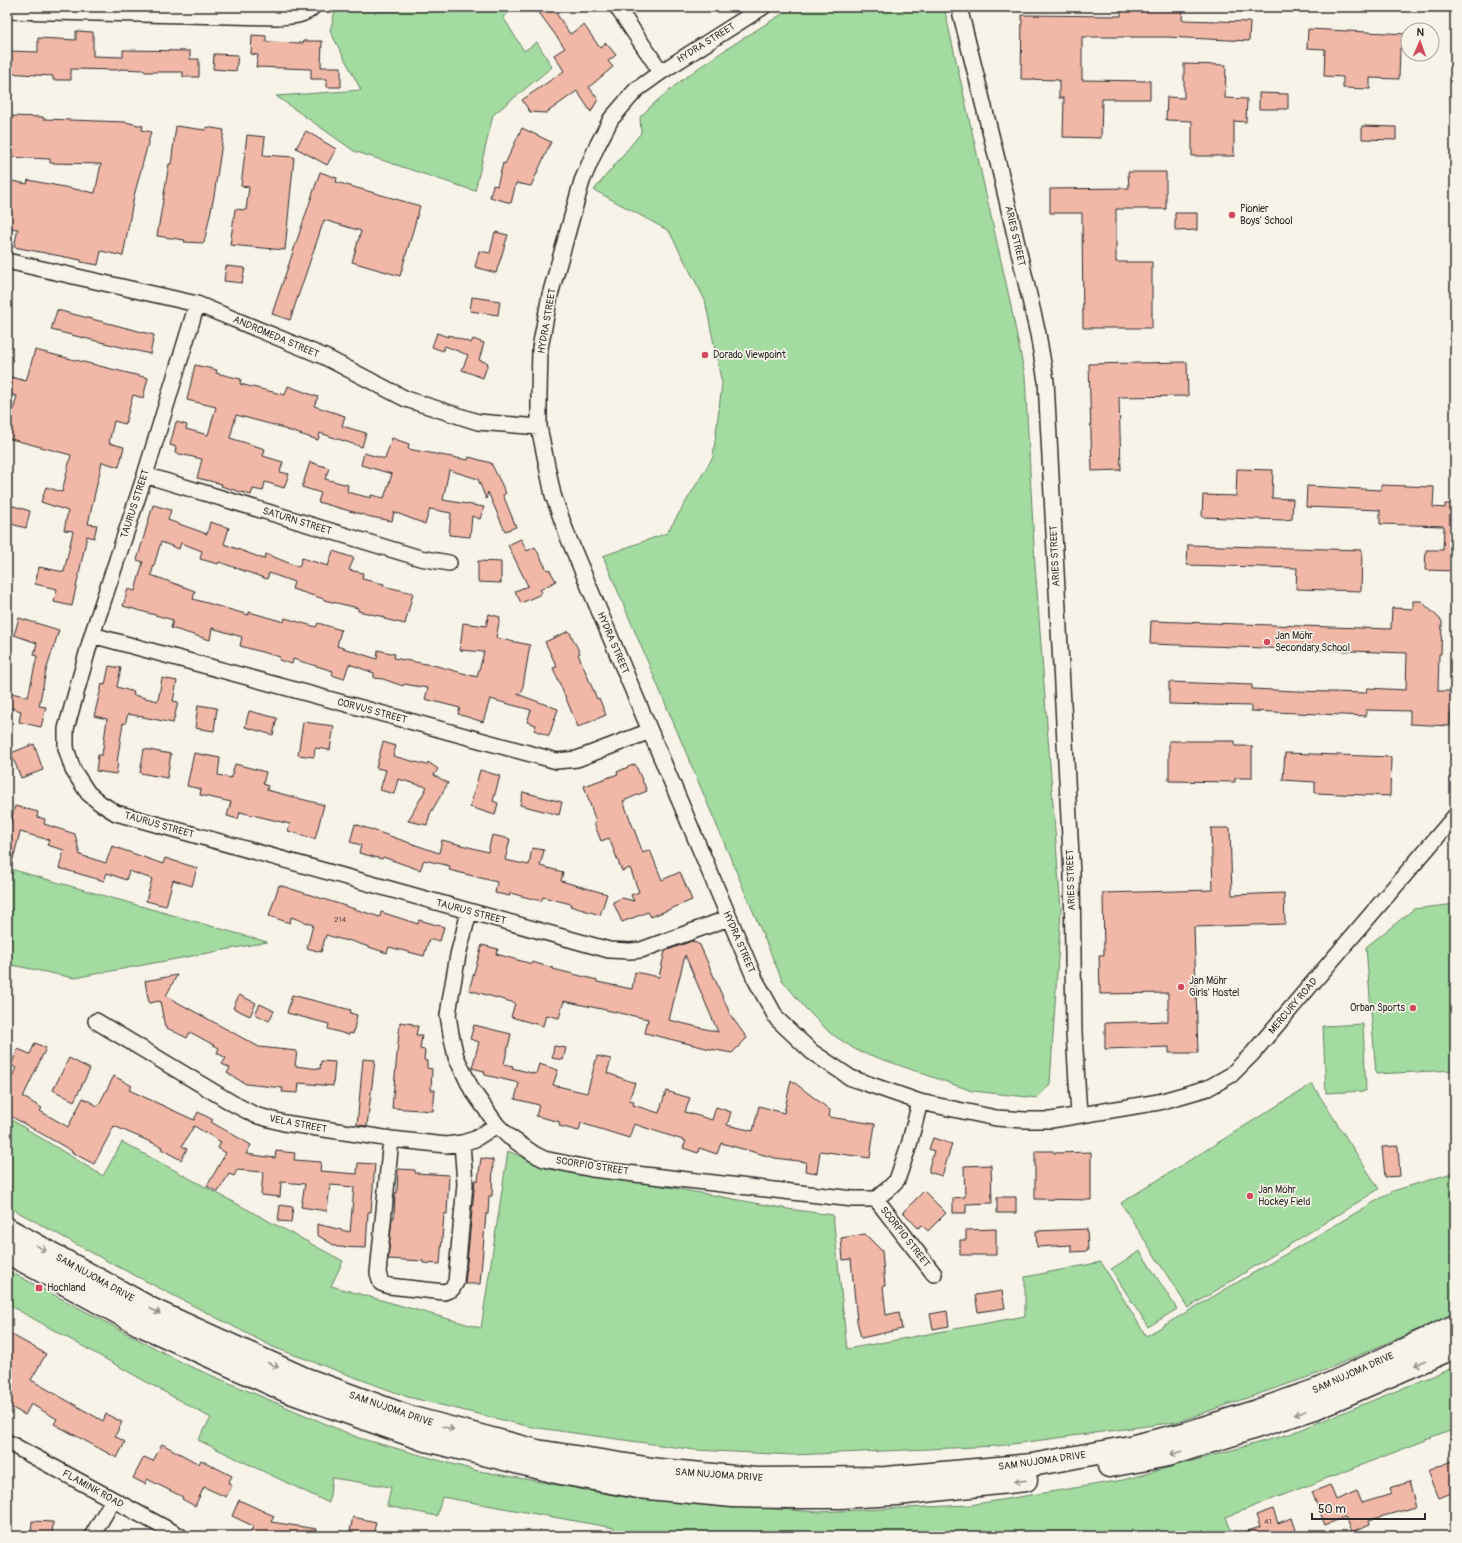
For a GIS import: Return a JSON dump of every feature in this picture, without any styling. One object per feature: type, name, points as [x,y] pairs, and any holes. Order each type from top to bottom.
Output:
[{"type":"highway","name":"SAM NUJOMA DRIVE","points":[[7,1230],[155,1311],[302,1378],[412,1418],[537,1451],[659,1470],[756,1479],[886,1478],[1032,1465],[1130,1447],[1192,1432],[1317,1390],[1455,1326]]},
{"type":"highway","name":"SAM NUJOMA DRIVE","points":[[7,1252],[153,1330],[287,1390],[422,1439],[561,1473],[638,1487],[734,1496],[840,1497],[904,1494],[1028,1480],[1168,1455],[1315,1408],[1455,1347]]},
{"type":"street","points":[[7,11],[277,17],[296,16],[305,13],[313,7]]},
{"type":"street","points":[[617,7],[661,72]]},
{"type":"street","name":"HYDRA STREET","points":[[763,7],[661,72],[636,90],[611,119],[596,146],[577,196],[550,295],[540,348],[539,427],[553,495],[568,537],[729,918],[762,993],[777,1019],[812,1052],[851,1078],[920,1102],[990,1117],[1011,1119],[1039,1120],[1079,1115]]},
{"type":"street","name":"ARIES STREET","points":[[959,7],[1001,175],[1038,334],[1046,381],[1072,875],[1074,1033],[1079,1115]]},
{"type":"street","name":"ANDROMEDA STREET","points":[[7,262],[197,304],[325,357],[406,399],[478,422],[539,427]]},
{"type":"street","name":"TAURUS STREET","points":[[197,304],[145,476],[92,635],[66,729],[66,748],[73,770],[88,793],[116,813],[609,950],[630,951],[652,946],[729,918]]},
{"type":"street","name":"SATURN STREET","points":[[145,476],[420,558],[449,563]]},
{"type":"street","name":"CORVUS STREET","points":[[92,635],[557,761],[576,759],[650,730]]},
{"type":"street","name":"MERCURY ROAD","points":[[1079,1115],[1159,1102],[1208,1088],[1231,1075],[1252,1054],[1455,816]]},
{"type":"street","name":"SCORPIO STREET","points":[[469,912],[458,955],[448,1015],[450,1034],[456,1057],[472,1090],[497,1125],[508,1136],[544,1159],[592,1169],[846,1199],[876,1199],[888,1190],[897,1180],[910,1145],[920,1102]]},
{"type":"street","name":"VELA STREET","points":[[96,1021],[232,1103],[255,1115],[284,1123],[391,1139],[446,1145],[462,1144],[475,1139],[497,1125]]},
{"type":"street","points":[[391,1139],[378,1273],[381,1282],[388,1286],[444,1292],[452,1289],[456,1282],[465,1184],[462,1144]]},
{"type":"street","name":"SCORPIO STREET","points":[[876,1199],[934,1274]]},
{"type":"street","name":"FLAMINK ROAD","points":[[7,1442],[180,1536]]},
{"type":"street","points":[[92,1536],[113,1500]]},
{"type":"green space","points":[[398,7],[514,7],[515,8],[503,17],[524,51],[537,42],[552,67],[493,115],[475,191],[354,151],[276,96],[361,90],[330,31],[335,11],[398,11]]},
{"type":"green space","points":[[793,7],[944,7],[1008,292],[1025,376],[1035,565],[1061,910],[1050,1084],[1037,1098],[972,1091],[856,1050],[830,1033],[806,1009],[782,980],[603,556],[667,533],[713,457],[722,384],[705,300],[669,231],[594,190],[641,133],[640,117],[657,101],[694,71]]},
{"type":"green space","points":[[7,868],[267,942],[74,978],[7,964]]},
{"type":"green space","name":"Orban Sports","points":[[1455,904],[1455,1070],[1376,1074],[1366,947],[1414,909]]},
{"type":"green space","points":[[1363,1024],[1366,1091],[1326,1093],[1323,1026]]},
{"type":"green space","name":"Jan Möhr Hockey Field","points":[[1312,1084],[1379,1189],[1188,1308],[1121,1203]]},
{"type":"green space","points":[[7,1117],[103,1176],[122,1142],[343,1261],[331,1286],[481,1328],[508,1151],[537,1163],[788,1209],[833,1215],[847,1349],[1025,1316],[1025,1277],[1101,1262],[1146,1336],[1393,1191],[1455,1172],[1455,1313],[1314,1375],[1177,1422],[997,1446],[793,1455],[695,1450],[531,1427],[408,1397],[273,1347],[105,1260],[7,1206]]},
{"type":"green space","points":[[1140,1251],[1177,1309],[1148,1327],[1111,1269]]},
{"type":"green space","points":[[7,1270],[187,1365],[359,1438],[474,1470],[630,1498],[818,1512],[970,1505],[1123,1480],[1290,1434],[1455,1367],[1455,1429],[1226,1517],[1233,1536],[614,1536],[614,1528],[442,1497],[437,1516],[387,1506],[391,1487],[332,1478],[329,1503],[198,1440],[211,1418],[7,1304]]},
{"type":"building","points":[[535,7],[552,7],[570,34],[584,25],[600,48],[606,43],[616,55],[608,61],[613,67],[589,87],[598,99],[591,112],[577,91],[546,113],[530,112],[522,100],[564,71],[554,55],[565,48]]},
{"type":"building","points":[[1121,7],[1183,7],[1182,20],[1250,22],[1249,41],[1166,37],[1082,37],[1082,80],[1150,81],[1150,99],[1102,99],[1101,138],[1063,137],[1064,98],[1059,98],[1059,80],[1021,79],[1022,15],[1121,16]]},
{"type":"building","points":[[1308,29],[1400,34],[1399,79],[1370,78],[1370,89],[1343,88],[1343,77],[1324,76],[1325,49],[1307,48]]},
{"type":"building","points":[[76,31],[93,32],[93,56],[123,57],[123,50],[190,51],[190,59],[199,59],[199,77],[183,77],[183,72],[145,72],[144,70],[120,69],[71,69],[71,80],[53,80],[53,76],[7,73],[7,51],[38,52],[38,38],[76,40]]},
{"type":"building","points":[[252,35],[266,36],[266,42],[303,43],[303,41],[322,41],[321,67],[341,67],[341,87],[327,87],[327,79],[311,79],[311,69],[256,67],[258,55],[251,54]]},
{"type":"building","points":[[214,54],[238,55],[236,71],[213,69]]},
{"type":"building","points":[[1184,64],[1226,65],[1225,98],[1247,99],[1246,122],[1234,121],[1234,156],[1192,156],[1192,121],[1166,120],[1167,97],[1184,98]]},
{"type":"building","points":[[1259,93],[1288,94],[1288,109],[1259,109]]},
{"type":"building","points":[[8,116],[43,117],[43,119],[125,122],[143,126],[142,130],[151,132],[134,196],[123,256],[101,251],[98,265],[81,262],[81,260],[14,247],[18,229],[7,228],[7,180],[27,184],[28,180],[95,193],[101,164],[50,163],[50,159],[7,157]]},
{"type":"building","points":[[176,126],[205,130],[206,127],[224,130],[214,196],[204,243],[184,242],[185,240],[157,236],[169,164],[171,164]]},
{"type":"building","points":[[1362,126],[1396,127],[1396,140],[1362,139]]},
{"type":"building","points":[[522,128],[551,142],[531,186],[516,183],[511,203],[490,197],[493,185],[497,186],[503,163],[505,164]]},
{"type":"building","points":[[306,131],[336,149],[327,165],[296,148]]},
{"type":"building","points":[[247,135],[265,137],[263,155],[294,157],[285,250],[230,245],[235,209],[246,210],[249,187],[241,186]]},
{"type":"building","points":[[320,172],[337,178],[336,182],[420,206],[400,276],[352,262],[361,231],[324,220],[290,320],[272,314]]},
{"type":"building","points":[[1128,172],[1166,172],[1166,209],[1116,209],[1116,262],[1152,262],[1152,328],[1083,328],[1082,213],[1050,213],[1050,189],[1129,188]]},
{"type":"building","points":[[1175,213],[1197,213],[1197,230],[1175,231]]},
{"type":"building","points":[[495,232],[508,235],[496,273],[475,267],[479,251],[490,253]]},
{"type":"building","points":[[226,266],[245,268],[242,283],[224,281]]},
{"type":"building","points":[[472,297],[500,301],[498,315],[470,311]]},
{"type":"building","points":[[57,310],[154,335],[150,354],[51,330]]},
{"type":"building","points":[[437,333],[448,337],[449,335],[471,343],[473,339],[484,343],[479,360],[488,363],[483,378],[462,370],[468,355],[445,346],[443,351],[432,347]]},
{"type":"building","points":[[35,350],[148,378],[143,398],[133,395],[125,424],[114,421],[109,443],[124,447],[119,467],[102,462],[88,524],[97,525],[94,538],[87,536],[72,606],[54,602],[57,589],[35,584],[39,567],[64,572],[73,531],[64,530],[68,511],[41,502],[46,487],[62,492],[71,455],[7,438],[17,396],[7,394],[7,376],[26,381]]},
{"type":"building","points":[[1187,362],[1188,396],[1119,397],[1121,470],[1092,471],[1089,364]]},
{"type":"building","points":[[195,365],[217,370],[216,373],[241,379],[240,384],[285,395],[288,386],[318,397],[314,406],[345,416],[342,426],[366,433],[362,447],[320,433],[318,440],[281,427],[236,415],[230,438],[265,449],[263,456],[283,462],[280,472],[289,474],[284,488],[265,482],[263,491],[253,489],[251,495],[221,486],[222,484],[197,478],[202,459],[175,453],[176,447],[170,445],[176,422],[187,425],[186,429],[208,435],[216,407],[187,400]]},
{"type":"building","points":[[392,438],[409,444],[408,449],[468,460],[469,457],[491,463],[506,493],[503,495],[516,527],[505,531],[488,492],[486,499],[478,479],[449,470],[443,500],[484,507],[480,519],[472,516],[470,537],[449,535],[451,513],[430,509],[425,524],[394,512],[392,521],[371,517],[318,502],[321,493],[302,487],[310,462],[329,468],[325,479],[348,485],[347,492],[371,498],[371,495],[384,498],[392,474],[361,465],[364,453],[385,459]]},
{"type":"building","points":[[1237,469],[1273,470],[1272,498],[1293,499],[1292,519],[1202,517],[1203,495],[1236,496]]},
{"type":"building","points":[[1381,485],[1434,487],[1433,507],[1445,508],[1445,504],[1455,504],[1455,571],[1425,570],[1426,550],[1443,550],[1444,526],[1380,524],[1380,510],[1306,507],[1307,486],[1381,490]]},
{"type":"building","points":[[7,504],[30,511],[26,528],[7,523]]},
{"type":"building","points":[[153,505],[171,510],[168,520],[207,534],[210,522],[229,528],[224,544],[264,559],[266,554],[299,567],[302,558],[328,566],[333,551],[354,558],[349,570],[363,573],[362,579],[413,593],[405,624],[358,611],[358,608],[324,600],[292,589],[294,582],[269,573],[267,579],[219,562],[218,564],[200,559],[202,551],[181,543],[179,549],[161,542],[151,575],[195,591],[193,599],[249,615],[249,612],[284,622],[285,618],[316,627],[318,623],[341,630],[337,646],[377,659],[378,650],[395,654],[394,658],[437,666],[477,677],[484,652],[460,650],[463,623],[486,626],[489,614],[500,617],[496,638],[530,645],[522,692],[517,694],[558,709],[549,736],[534,730],[536,725],[527,722],[531,710],[490,699],[483,722],[458,714],[460,708],[425,699],[428,688],[404,684],[403,686],[383,679],[374,678],[374,673],[349,664],[344,679],[332,675],[333,671],[293,659],[292,664],[279,660],[280,657],[240,646],[242,637],[212,628],[210,640],[171,628],[173,620],[123,606],[128,589],[135,591],[143,562],[137,560]]},
{"type":"building","points":[[521,539],[527,551],[535,547],[547,570],[549,569],[556,581],[540,590],[542,592],[539,595],[521,603],[515,591],[528,586],[508,545]]},
{"type":"building","points":[[1188,545],[1362,550],[1361,591],[1296,589],[1297,568],[1187,565]]},
{"type":"building","points":[[478,561],[501,562],[501,583],[478,582]]},
{"type":"building","points":[[1413,601],[1421,601],[1442,621],[1438,691],[1454,691],[1453,713],[1450,713],[1450,726],[1410,724],[1410,711],[1366,710],[1366,716],[1251,711],[1251,706],[1169,704],[1169,682],[1252,685],[1252,689],[1295,691],[1366,693],[1367,688],[1406,690],[1407,653],[1150,644],[1151,621],[1391,629],[1392,608],[1413,609]]},
{"type":"building","points":[[19,618],[59,630],[46,671],[39,706],[46,707],[41,727],[19,722],[21,711],[7,707],[7,692],[28,697],[37,656],[34,655],[37,643],[14,635]]},
{"type":"building","points":[[569,631],[580,653],[578,654],[597,699],[599,698],[606,715],[578,727],[553,668],[557,667],[545,642]]},
{"type":"building","points":[[109,666],[121,668],[117,687],[134,692],[133,695],[158,701],[162,678],[177,681],[173,701],[178,702],[173,723],[128,714],[125,724],[123,723],[116,774],[96,771],[98,755],[102,755],[107,719],[94,716],[102,684],[105,685]]},
{"type":"building","points":[[198,705],[217,708],[214,731],[195,728]]},
{"type":"building","points":[[249,711],[277,718],[273,735],[245,727]]},
{"type":"building","points":[[303,722],[334,726],[330,750],[315,748],[314,757],[298,755]]},
{"type":"building","points":[[1169,741],[1235,741],[1235,746],[1252,746],[1252,778],[1235,778],[1235,782],[1169,781]]},
{"type":"building","points":[[383,742],[396,746],[393,756],[427,765],[428,762],[438,769],[434,775],[448,783],[430,814],[427,825],[408,821],[427,787],[398,779],[394,794],[380,790],[386,770],[376,768]]},
{"type":"building","points":[[34,744],[43,770],[21,778],[11,753]]},
{"type":"building","points":[[144,749],[171,754],[167,778],[140,773]]},
{"type":"building","points":[[194,753],[220,758],[218,775],[231,778],[235,764],[266,772],[263,784],[268,786],[267,790],[324,805],[315,839],[288,831],[290,824],[240,812],[238,819],[227,816],[231,802],[200,795],[201,789],[187,786]]},
{"type":"building","points":[[1285,753],[1391,757],[1390,796],[1315,793],[1315,782],[1283,780]]},
{"type":"building","points":[[635,764],[647,791],[623,801],[643,853],[650,850],[662,880],[680,872],[692,900],[651,917],[648,912],[622,922],[613,902],[622,898],[634,901],[631,895],[639,892],[630,868],[622,871],[609,838],[601,841],[594,823],[596,822],[584,786],[618,774],[617,772]]},
{"type":"building","points":[[480,770],[500,776],[493,801],[498,803],[495,815],[470,807]]},
{"type":"building","points":[[523,792],[562,802],[559,815],[520,805]]},
{"type":"building","points":[[15,806],[38,812],[37,817],[45,819],[44,824],[75,834],[80,855],[106,863],[112,846],[163,864],[165,858],[197,868],[192,886],[173,880],[166,906],[146,901],[152,879],[129,871],[126,880],[107,873],[104,881],[59,868],[64,850],[47,845],[49,840],[20,832],[11,867],[7,867],[7,837]]},
{"type":"building","points":[[355,824],[439,853],[442,840],[488,852],[492,835],[510,839],[505,860],[529,865],[532,848],[544,850],[540,866],[563,872],[561,881],[607,894],[600,915],[570,906],[571,904],[543,897],[541,901],[510,893],[510,896],[495,893],[497,882],[449,870],[450,866],[424,860],[420,870],[383,857],[382,859],[359,853],[361,845],[350,842]]},
{"type":"building","points":[[1211,828],[1230,828],[1232,895],[1284,893],[1285,924],[1194,927],[1198,1053],[1169,1053],[1169,1047],[1105,1049],[1105,1023],[1168,1021],[1168,993],[1100,994],[1099,955],[1104,955],[1103,893],[1213,890]]},
{"type":"building","points":[[279,885],[380,917],[381,912],[418,924],[419,920],[444,927],[440,941],[429,939],[424,956],[389,947],[387,953],[348,940],[326,935],[321,952],[307,948],[313,925],[291,917],[290,923],[269,916]]},
{"type":"building","points":[[692,941],[700,945],[731,1016],[747,1038],[732,1053],[645,1033],[648,1019],[564,1001],[559,1018],[546,1015],[543,1026],[511,1017],[515,1003],[469,990],[482,945],[498,949],[496,954],[532,964],[532,962],[597,980],[597,982],[632,989],[635,972],[659,977],[665,951]],"holes":[[[685,955],[718,1032],[669,1020]]]},
{"type":"building","points":[[177,975],[166,996],[259,1047],[297,1051],[295,1066],[320,1069],[321,1061],[335,1062],[333,1086],[299,1083],[298,1093],[282,1092],[283,1088],[246,1084],[227,1073],[230,1068],[222,1064],[226,1058],[217,1053],[219,1048],[190,1032],[187,1038],[165,1027],[160,1001],[149,1003],[145,981]]},
{"type":"building","points":[[239,995],[256,1003],[250,1016],[233,1008]]},
{"type":"building","points":[[292,995],[351,1010],[350,1013],[357,1015],[353,1034],[350,1033],[349,1035],[328,1029],[329,1024],[287,1013]]},
{"type":"building","points":[[260,1004],[274,1011],[269,1021],[255,1014]]},
{"type":"building","points":[[400,1022],[418,1026],[416,1035],[422,1035],[420,1049],[425,1050],[424,1060],[427,1061],[427,1068],[432,1069],[431,1090],[435,1090],[433,1111],[392,1108]]},
{"type":"building","points":[[474,1025],[511,1034],[504,1064],[513,1066],[512,1068],[536,1074],[539,1064],[558,1070],[553,1085],[587,1093],[597,1056],[611,1059],[607,1073],[635,1083],[629,1100],[634,1101],[633,1105],[659,1113],[666,1091],[690,1098],[685,1112],[712,1120],[716,1107],[731,1112],[727,1125],[753,1131],[759,1106],[784,1113],[791,1080],[830,1110],[829,1117],[875,1124],[870,1158],[820,1151],[817,1173],[805,1171],[806,1162],[775,1158],[721,1143],[717,1154],[699,1148],[698,1153],[683,1148],[686,1141],[634,1124],[629,1138],[581,1123],[579,1131],[559,1126],[560,1122],[536,1116],[539,1105],[515,1099],[519,1083],[485,1075],[484,1071],[472,1068],[479,1042],[470,1039]]},
{"type":"building","points":[[35,1043],[46,1048],[23,1097],[42,1108],[40,1111],[68,1127],[83,1098],[98,1106],[114,1076],[132,1086],[129,1090],[194,1120],[198,1112],[213,1120],[211,1122],[251,1145],[246,1154],[275,1158],[276,1151],[295,1153],[294,1160],[321,1162],[320,1171],[357,1174],[358,1163],[375,1164],[371,1212],[368,1212],[366,1248],[337,1247],[317,1235],[317,1224],[350,1232],[354,1187],[330,1185],[327,1211],[301,1207],[305,1184],[281,1182],[280,1197],[261,1195],[263,1172],[237,1170],[234,1176],[229,1174],[218,1192],[207,1186],[226,1153],[218,1148],[221,1142],[194,1126],[182,1146],[187,1149],[181,1160],[161,1149],[162,1147],[114,1126],[94,1164],[7,1114],[7,1087],[16,1068],[11,1065],[18,1049],[30,1054]]},
{"type":"building","points":[[554,1046],[566,1048],[563,1060],[552,1058]]},
{"type":"building","points":[[69,1058],[90,1069],[74,1101],[53,1090]]},
{"type":"building","points":[[363,1059],[375,1060],[367,1126],[357,1125]]},
{"type":"building","points":[[933,1138],[952,1144],[942,1176],[929,1172],[934,1151],[929,1149]]},
{"type":"building","points":[[1398,1146],[1400,1176],[1385,1177],[1382,1147]]},
{"type":"building","points":[[1035,1151],[1053,1151],[1054,1153],[1091,1152],[1091,1200],[1035,1199]]},
{"type":"building","points":[[481,1158],[493,1160],[492,1196],[489,1196],[488,1214],[486,1214],[480,1284],[465,1284],[475,1180],[478,1180]]},
{"type":"building","points":[[991,1165],[992,1203],[966,1204],[966,1213],[953,1213],[953,1198],[965,1197],[964,1166]]},
{"type":"building","points":[[398,1169],[415,1170],[415,1173],[449,1175],[447,1214],[444,1214],[440,1264],[423,1263],[423,1261],[388,1259],[392,1218],[394,1218],[395,1193],[397,1193]]},
{"type":"building","points":[[924,1191],[946,1213],[928,1231],[922,1225],[918,1228],[903,1212]]},
{"type":"building","points":[[997,1197],[1016,1197],[1016,1213],[997,1213]]},
{"type":"building","points":[[280,1205],[293,1207],[291,1222],[278,1221]]},
{"type":"building","points":[[996,1229],[996,1255],[960,1255],[960,1240],[966,1240],[966,1230]]},
{"type":"building","points":[[1087,1229],[1088,1251],[1071,1252],[1071,1245],[1037,1247],[1036,1231]]},
{"type":"building","points":[[865,1234],[882,1251],[886,1315],[899,1312],[902,1329],[861,1338],[857,1321],[851,1259],[843,1260],[841,1238]]},
{"type":"building","points":[[1002,1291],[1005,1308],[978,1312],[975,1295]]},
{"type":"building","points":[[947,1311],[949,1326],[933,1329],[930,1314]]},
{"type":"building","points":[[7,1332],[46,1354],[31,1380],[103,1421],[106,1414],[122,1422],[115,1436],[125,1442],[117,1458],[54,1424],[57,1419],[31,1404],[25,1415],[7,1405]]},
{"type":"building","points":[[162,1444],[199,1464],[201,1460],[232,1476],[228,1483],[232,1485],[226,1497],[204,1487],[195,1506],[182,1499],[183,1497],[147,1479],[145,1484],[133,1478],[144,1457],[153,1461]]},
{"type":"building","points":[[1455,1460],[1455,1492],[1438,1498],[1427,1471]]},
{"type":"building","points":[[1409,1482],[1416,1507],[1369,1520],[1370,1524],[1351,1532],[1345,1517],[1325,1525],[1312,1492],[1330,1485],[1336,1500],[1357,1491],[1362,1503],[1392,1494],[1390,1488]]},
{"type":"building","points":[[239,1500],[274,1516],[271,1522],[317,1529],[316,1536],[249,1536],[253,1526],[232,1516]]},
{"type":"building","points":[[1273,1509],[1278,1523],[1292,1518],[1298,1536],[1239,1536],[1239,1534],[1260,1527],[1256,1515]]},
{"type":"building","points":[[353,1517],[376,1522],[373,1536],[349,1536]]},
{"type":"building","points":[[32,1521],[53,1522],[52,1536],[31,1536]]},
{"type":"place","name":"Pionier Boys' School","points":[[1232,215]]},
{"type":"place","name":"Dorado Viewpoint","points":[[705,355]]},
{"type":"place","name":"Jan Möhr Secondary School","points":[[1267,642]]},
{"type":"place","name":"Jan Möhr Girls' Hostel","points":[[1181,987]]},
{"type":"place","name":"Orban Sports","points":[[1413,1008]]},
{"type":"place","name":"Jan Möhr Hockey Field","points":[[1250,1196]]},
{"type":"place","name":"Hochland","points":[[39,1288]]}]
